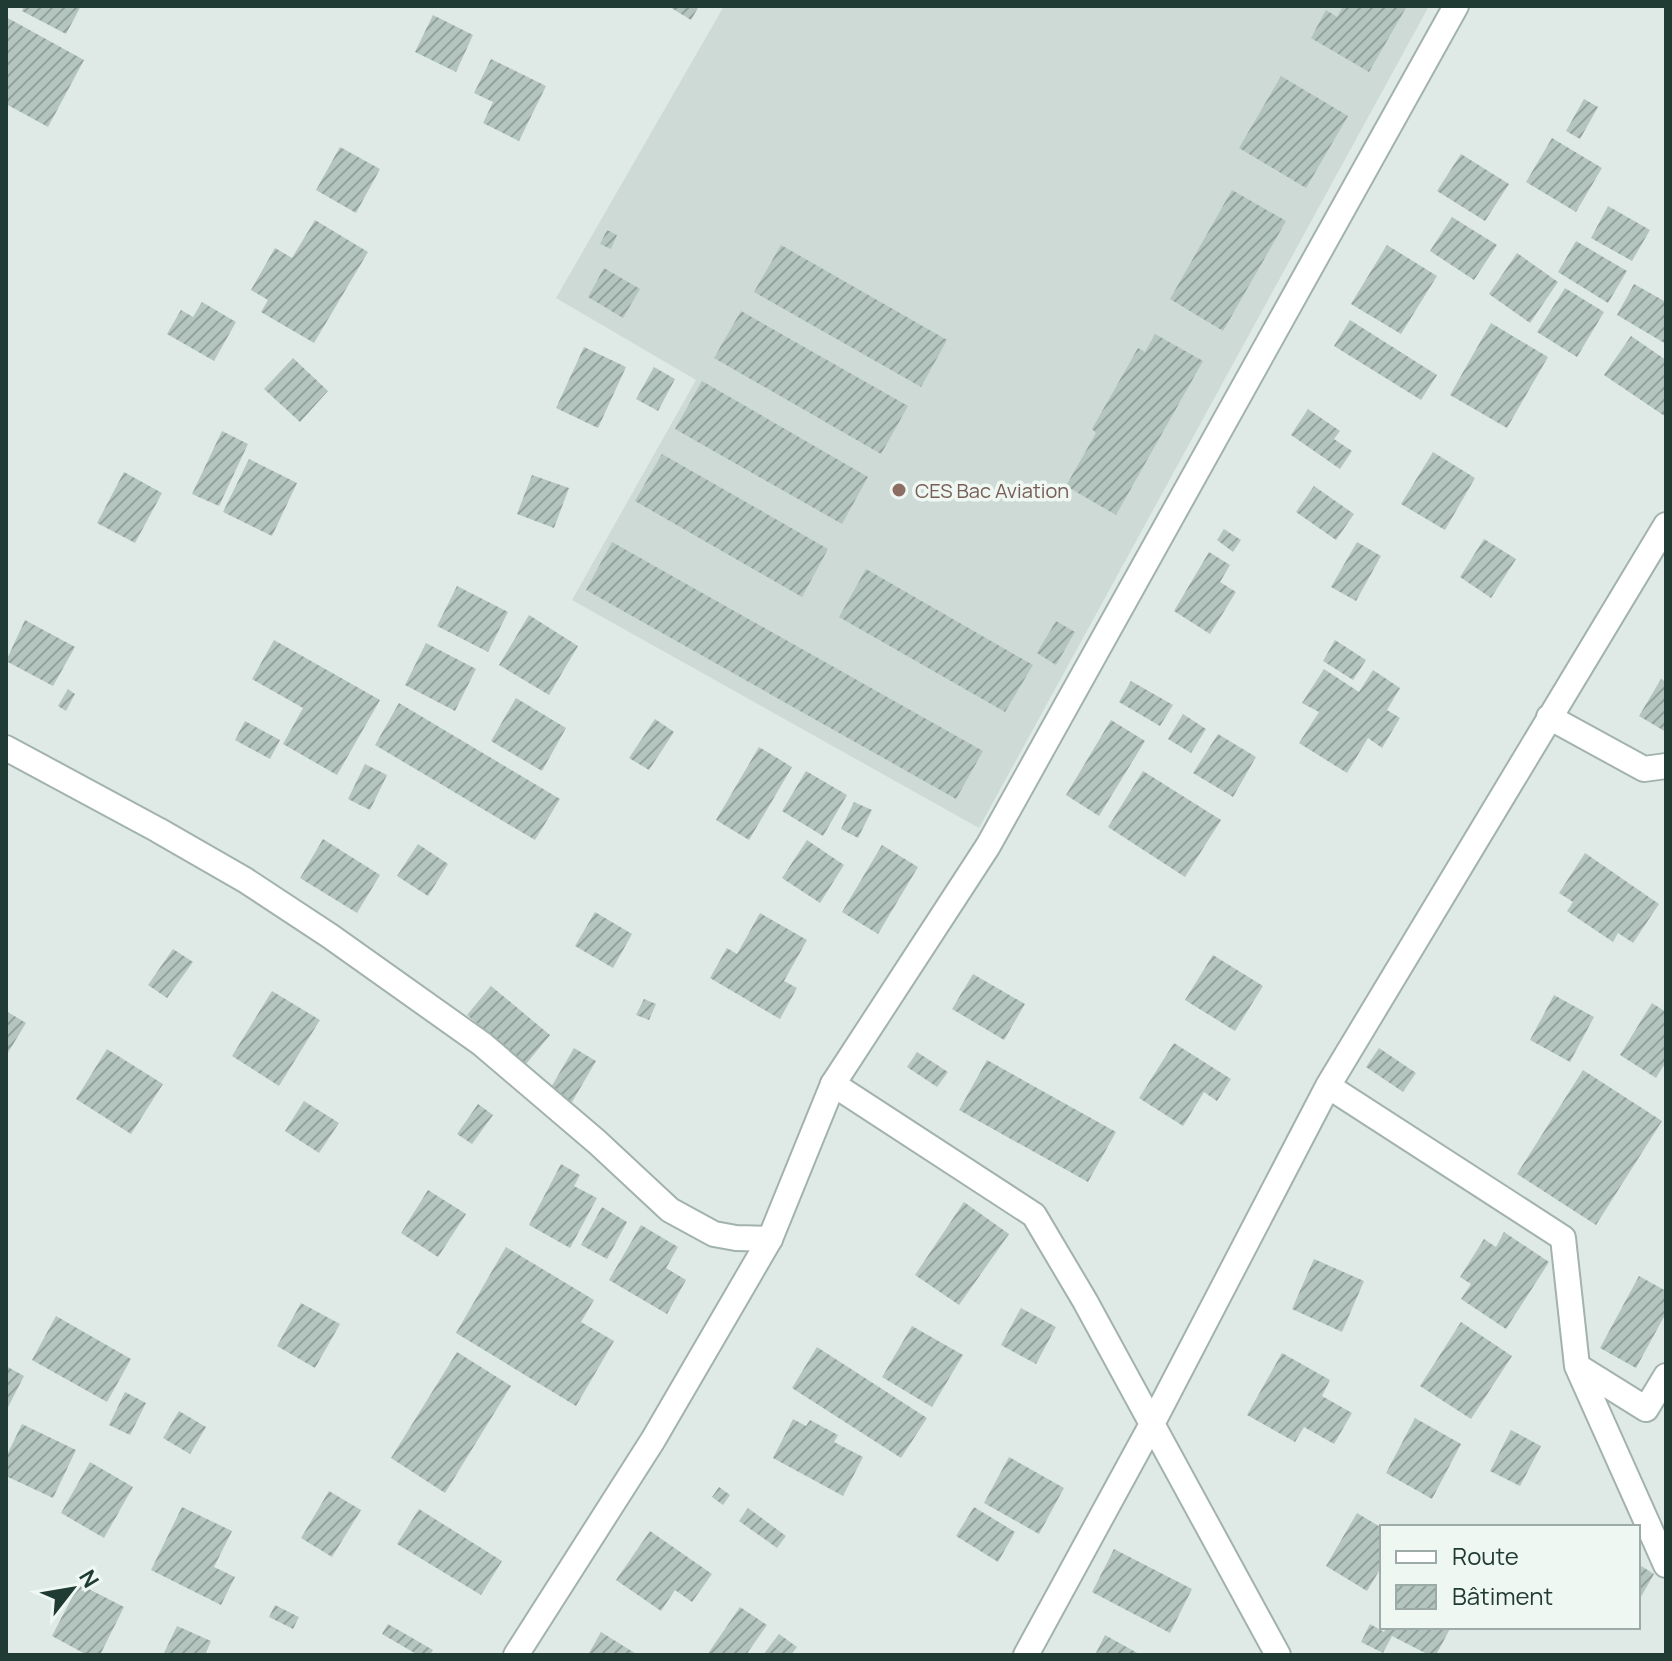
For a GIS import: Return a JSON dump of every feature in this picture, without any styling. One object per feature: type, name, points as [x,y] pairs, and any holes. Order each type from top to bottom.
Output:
[{"type":"street","points":[[516,1655],[653,1440],[770,1239],[833,1084],[988,846],[1456,6]]},
{"type":"street","points":[[1026,1655],[1152,1424],[1328,1086],[1666,525]]},
{"type":"street","points":[[1549,717],[1644,769],[1666,766]]},
{"type":"street","points":[[6,748],[183,844],[330,936],[482,1044],[597,1142],[670,1210],[714,1234],[770,1239]]},
{"type":"street","points":[[833,1084],[1034,1215],[1085,1301],[1278,1655]]},
{"type":"street","points":[[1328,1086],[1563,1238],[1577,1366],[1666,1565]]},
{"type":"street","points":[[1577,1366],[1646,1409],[1666,1376]]},
{"type":"shaded area","name":"CES Bac Aviation","points":[[724,6],[1429,6],[979,828],[572,600],[696,380],[556,298]]},
{"type":"building","points":[[24,6],[81,6],[66,34],[22,11]]},
{"type":"building","points":[[668,6],[699,6],[691,20]]},
{"type":"building","points":[[1343,6],[1407,6],[1369,72],[1311,38],[1326,10],[1337,17]]},
{"type":"building","points":[[433,15],[473,35],[456,72],[415,52]]},
{"type":"building","points":[[6,17],[84,60],[48,127],[6,104]]},
{"type":"building","points":[[491,59],[546,86],[519,141],[483,123],[493,102],[474,93]]},
{"type":"building","points":[[1281,76],[1348,116],[1306,188],[1239,148]]},
{"type":"building","points":[[1584,99],[1598,107],[1580,139],[1566,131]]},
{"type":"building","points":[[1552,138],[1602,168],[1576,212],[1526,182]]},
{"type":"building","points":[[340,147],[380,169],[356,213],[316,190]]},
{"type":"building","points":[[1461,154],[1509,184],[1485,221],[1437,191]]},
{"type":"building","points":[[1232,190],[1286,221],[1223,331],[1170,299]]},
{"type":"building","points":[[1608,206],[1650,230],[1632,261],[1591,238]]},
{"type":"building","points":[[1452,217],[1497,245],[1474,280],[1430,251]]},
{"type":"building","points":[[315,220],[368,252],[314,343],[261,312],[268,300],[251,290],[275,248],[292,258]]},
{"type":"building","points":[[607,230],[617,235],[611,249],[600,244]]},
{"type":"building","points":[[1576,241],[1627,271],[1608,303],[1558,272]]},
{"type":"building","points":[[781,245],[947,340],[921,387],[754,292]]},
{"type":"building","points":[[1387,245],[1437,276],[1401,334],[1351,304]]},
{"type":"building","points":[[1517,253],[1558,282],[1530,323],[1489,294]]},
{"type":"building","points":[[604,268],[640,289],[623,318],[588,297]]},
{"type":"building","points":[[1634,284],[1666,302],[1666,344],[1617,315]]},
{"type":"building","points":[[1565,288],[1604,312],[1577,357],[1537,332]]},
{"type":"building","points":[[202,302],[236,322],[214,361],[167,334],[181,310],[193,317]]},
{"type":"building","points":[[741,311],[908,406],[881,454],[714,358]]},
{"type":"building","points":[[1350,320],[1437,375],[1421,400],[1334,346]]},
{"type":"building","points":[[1491,323],[1548,357],[1507,428],[1450,395]]},
{"type":"building","points":[[1155,334],[1203,361],[1116,515],[1066,486],[1096,433],[1092,429],[1138,348],[1145,352]]},
{"type":"building","points":[[1631,336],[1666,360],[1666,417],[1604,375]]},
{"type":"building","points":[[584,347],[626,367],[598,428],[556,408]]},
{"type":"building","points":[[293,358],[328,391],[300,422],[264,389]]},
{"type":"building","points":[[654,367],[675,379],[658,411],[636,399]]},
{"type":"building","points":[[702,381],[868,477],[842,524],[675,429]]},
{"type":"building","points":[[1308,409],[1340,431],[1334,439],[1352,451],[1340,469],[1291,435]]},
{"type":"building","points":[[222,431],[248,444],[219,506],[192,494]]},
{"type":"building","points":[[1433,452],[1475,478],[1445,530],[1401,504]]},
{"type":"building","points":[[662,454],[828,549],[802,597],[635,501]]},
{"type":"building","points":[[249,459],[297,483],[272,536],[223,512]]},
{"type":"building","points":[[124,472],[162,493],[135,543],[97,523]]},
{"type":"building","points":[[532,475],[569,488],[554,528],[517,514]]},
{"type":"building","points":[[1314,486],[1354,514],[1336,540],[1296,512]]},
{"type":"building","points":[[1224,529],[1241,540],[1233,552],[1217,540]]},
{"type":"building","points":[[1484,539],[1516,559],[1491,598],[1460,577]]},
{"type":"building","points":[[612,542],[983,751],[956,799],[586,590]]},
{"type":"building","points":[[1357,542],[1381,556],[1356,601],[1331,587]]},
{"type":"building","points":[[1209,552],[1230,565],[1220,582],[1236,592],[1210,634],[1174,611]]},
{"type":"building","points":[[866,569],[1033,665],[1005,712],[839,617]]},
{"type":"building","points":[[457,586],[508,612],[488,652],[437,626]]},
{"type":"building","points":[[529,615],[578,646],[549,695],[499,665]]},
{"type":"building","points":[[25,620],[75,647],[53,686],[6,661]]},
{"type":"building","points":[[1056,621],[1075,632],[1056,665],[1037,653]]},
{"type":"building","points":[[274,640],[380,700],[337,775],[283,744],[303,708],[252,679]]},
{"type":"building","points":[[1335,640],[1366,660],[1353,680],[1323,661]]},
{"type":"building","points":[[426,643],[476,669],[455,711],[405,685]]},
{"type":"building","points":[[1324,669],[1359,692],[1373,670],[1400,688],[1387,710],[1400,718],[1382,748],[1368,738],[1347,773],[1299,743],[1319,712],[1302,703]]},
{"type":"building","points":[[1661,679],[1666,682],[1666,732],[1639,716]]},
{"type":"building","points":[[1131,681],[1173,705],[1160,726],[1119,702]]},
{"type":"building","points":[[68,689],[75,694],[66,711],[58,706]]},
{"type":"building","points":[[516,698],[566,728],[542,771],[491,741]]},
{"type":"building","points":[[399,703],[560,799],[535,840],[375,745]]},
{"type":"building","points":[[1183,714],[1206,729],[1191,753],[1168,739]]},
{"type":"building","points":[[655,719],[674,732],[649,770],[629,758]]},
{"type":"building","points":[[1111,720],[1145,741],[1099,816],[1066,795]]},
{"type":"building","points":[[245,721],[280,740],[270,759],[235,740]]},
{"type":"building","points":[[1218,734],[1256,757],[1233,797],[1193,773]]},
{"type":"building","points":[[759,747],[792,767],[749,840],[716,820]]},
{"type":"building","points":[[365,764],[387,775],[370,810],[348,799]]},
{"type":"building","points":[[806,771],[847,795],[823,836],[782,811]]},
{"type":"building","points":[[1143,771],[1221,820],[1185,877],[1108,827]]},
{"type":"building","points":[[854,802],[872,810],[858,838],[841,829]]},
{"type":"building","points":[[323,839],[380,875],[357,913],[300,878]]},
{"type":"building","points":[[807,840],[844,865],[820,903],[782,878]]},
{"type":"building","points":[[418,844],[448,864],[428,896],[397,876]]},
{"type":"building","points":[[882,845],[918,867],[878,934],[842,912]]},
{"type":"building","points":[[1585,853],[1659,904],[1633,943],[1618,933],[1613,942],[1567,911],[1573,902],[1559,893]]},
{"type":"building","points":[[595,912],[632,934],[613,968],[575,946]]},
{"type":"building","points":[[760,913],[807,940],[784,981],[797,988],[780,1019],[710,978],[727,948],[737,954]]},
{"type":"building","points":[[173,949],[193,962],[167,998],[148,985]]},
{"type":"building","points":[[1213,955],[1263,986],[1235,1031],[1185,1000]]},
{"type":"building","points":[[973,974],[1025,1004],[1004,1040],[952,1009]]},
{"type":"building","points":[[491,986],[550,1035],[526,1064],[467,1015]]},
{"type":"building","points":[[272,991],[320,1020],[279,1086],[232,1056]]},
{"type":"building","points":[[1554,995],[1594,1017],[1570,1062],[1530,1040]]},
{"type":"building","points":[[644,999],[656,1004],[649,1020],[636,1015]]},
{"type":"building","points":[[1652,1003],[1666,1012],[1666,1062],[1656,1078],[1620,1055]]},
{"type":"building","points":[[6,1011],[26,1023],[6,1056]]},
{"type":"building","points":[[1174,1043],[1231,1079],[1217,1101],[1204,1092],[1183,1126],[1139,1098]]},
{"type":"building","points":[[574,1048],[596,1061],[572,1102],[550,1089]]},
{"type":"building","points":[[1379,1048],[1416,1073],[1403,1092],[1366,1067]]},
{"type":"building","points":[[107,1049],[163,1084],[131,1134],[76,1099]]},
{"type":"building","points":[[917,1052],[948,1072],[937,1087],[907,1067]]},
{"type":"building","points":[[987,1060],[1116,1132],[1088,1182],[959,1110]]},
{"type":"building","points":[[1583,1070],[1662,1121],[1596,1225],[1517,1174]]},
{"type":"building","points":[[304,1101],[339,1123],[319,1153],[285,1131]]},
{"type":"building","points":[[478,1104],[493,1115],[472,1144],[457,1134]]},
{"type":"building","points":[[561,1164],[580,1175],[574,1186],[597,1198],[570,1248],[529,1225]]},
{"type":"building","points":[[428,1190],[466,1214],[438,1257],[401,1233]]},
{"type":"building","points":[[964,1202],[1009,1234],[959,1305],[915,1275]]},
{"type":"building","points":[[602,1207],[627,1222],[607,1259],[581,1245]]},
{"type":"building","points":[[641,1225],[678,1247],[666,1268],[686,1280],[667,1314],[609,1280]]},
{"type":"building","points":[[1504,1232],[1549,1262],[1506,1329],[1461,1299],[1471,1284],[1460,1277],[1484,1239],[1496,1247]]},
{"type":"building","points":[[506,1247],[594,1300],[581,1322],[614,1341],[576,1406],[456,1333]]},
{"type":"building","points":[[1314,1259],[1364,1281],[1342,1332],[1292,1309]]},
{"type":"building","points":[[1639,1276],[1666,1291],[1666,1313],[1636,1368],[1600,1348]]},
{"type":"building","points":[[301,1303],[340,1324],[315,1368],[277,1346]]},
{"type":"building","points":[[1021,1308],[1056,1327],[1036,1364],[1001,1345]]},
{"type":"building","points":[[56,1316],[131,1359],[107,1402],[32,1360]]},
{"type":"building","points":[[1461,1322],[1512,1356],[1471,1419],[1420,1386]]},
{"type":"building","points":[[912,1326],[963,1355],[932,1407],[882,1377]]},
{"type":"building","points":[[817,1347],[927,1418],[901,1458],[792,1388]]},
{"type":"building","points":[[457,1352],[511,1386],[445,1493],[391,1458]]},
{"type":"building","points":[[1282,1353],[1330,1380],[1322,1396],[1352,1413],[1334,1444],[1304,1427],[1295,1442],[1247,1415]]},
{"type":"building","points":[[6,1366],[24,1376],[6,1411]]},
{"type":"building","points":[[125,1392],[146,1403],[130,1435],[109,1425]]},
{"type":"building","points":[[179,1411],[206,1427],[190,1454],[163,1438]]},
{"type":"building","points":[[1415,1418],[1461,1444],[1432,1499],[1386,1473]]},
{"type":"building","points":[[793,1419],[806,1426],[810,1420],[838,1435],[834,1442],[863,1457],[843,1496],[773,1458]]},
{"type":"building","points":[[22,1424],[76,1450],[53,1498],[6,1476],[6,1457]]},
{"type":"building","points":[[1511,1430],[1541,1446],[1520,1486],[1490,1471]]},
{"type":"building","points":[[1009,1457],[1064,1488],[1039,1534],[984,1503]]},
{"type":"building","points":[[90,1462],[133,1487],[104,1538],[61,1513]]},
{"type":"building","points":[[719,1487],[730,1495],[723,1505],[712,1497]]},
{"type":"building","points":[[329,1491],[361,1510],[332,1557],[301,1538]]},
{"type":"building","points":[[182,1507],[232,1531],[214,1567],[235,1577],[221,1605],[151,1570]]},
{"type":"building","points":[[974,1507],[1015,1532],[998,1562],[956,1536]]},
{"type":"building","points":[[748,1508],[786,1536],[777,1548],[739,1521]]},
{"type":"building","points":[[419,1509],[502,1561],[481,1595],[397,1544]]},
{"type":"building","points":[[1357,1513],[1380,1527],[1380,1569],[1367,1591],[1326,1566]]},
{"type":"building","points":[[650,1531],[712,1574],[692,1602],[675,1590],[661,1611],[616,1580]]},
{"type":"building","points":[[1114,1549],[1192,1589],[1170,1633],[1092,1592]]},
{"type":"building","points":[[1640,1565],[1654,1574],[1640,1598]]},
{"type":"building","points":[[79,1584],[124,1607],[100,1655],[87,1655],[52,1636]]},
{"type":"building","points":[[275,1605],[299,1617],[293,1629],[269,1617]]},
{"type":"building","points":[[740,1607],[767,1625],[746,1655],[707,1655]]},
{"type":"building","points":[[388,1624],[433,1650],[430,1655],[418,1655],[382,1634]]},
{"type":"building","points":[[1370,1624],[1384,1632],[1386,1629],[1450,1629],[1436,1655],[1429,1655],[1392,1636],[1383,1653],[1361,1642]]},
{"type":"building","points":[[177,1626],[211,1641],[205,1655],[163,1655]]},
{"type":"building","points":[[601,1632],[638,1655],[588,1655]]},
{"type":"building","points":[[779,1634],[797,1647],[791,1655],[763,1655]]},
{"type":"building","points":[[1105,1635],[1141,1655],[1095,1655]]},
{"type":"place","name":"CES Bac Aviation","points":[[899,490]]}]
